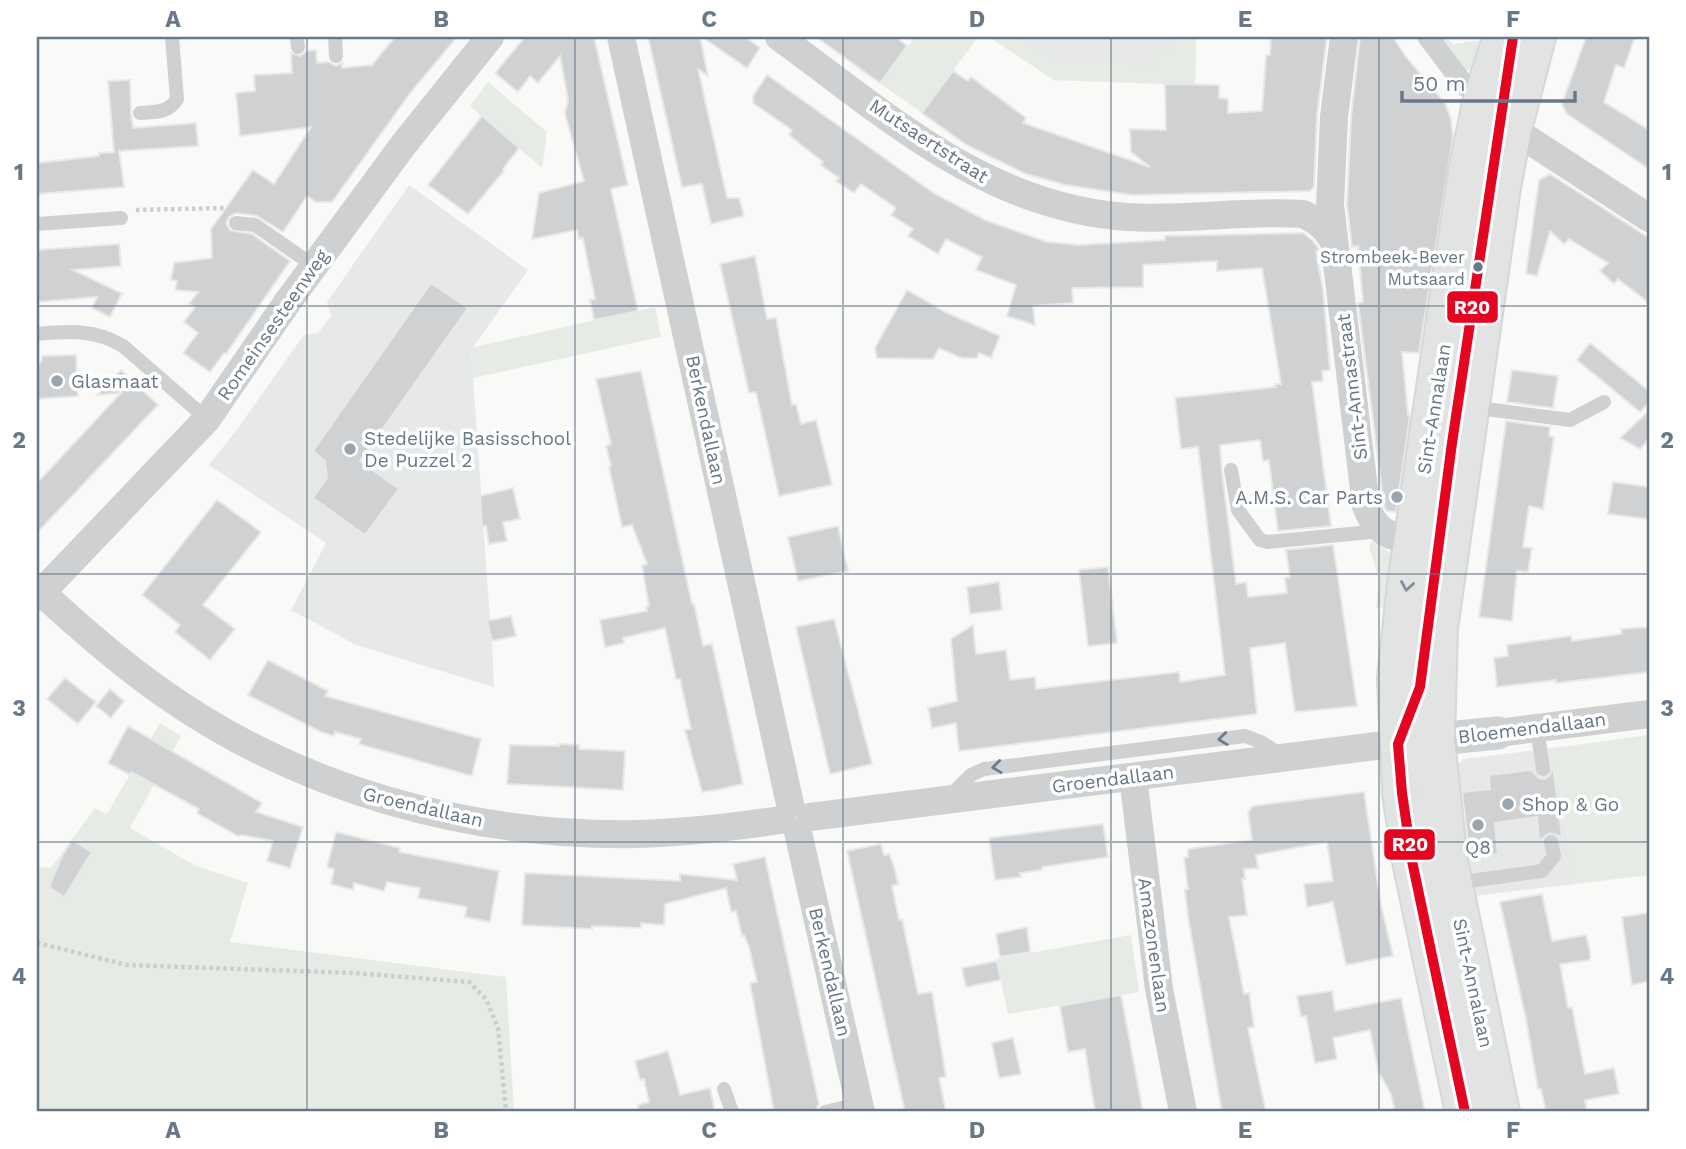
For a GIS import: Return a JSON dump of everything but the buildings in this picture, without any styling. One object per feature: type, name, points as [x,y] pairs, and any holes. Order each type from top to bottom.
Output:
[{"type":"main road","name":"Sint-Annalaan","points":[[1500,1112],[1447,856],[1397,686],[1398,536],[1475,135],[1486,88],[1503,37]]},
{"type":"main road","name":"Sint-Annalaan","points":[[1465,1112],[1412,861],[1402,793],[1435,687],[1438,628],[1512,129],[1536,37]]},
{"type":"street","name":"Romeinsesteenweg","points":[[39,595],[207,419],[314,266],[404,144],[490,37]]},
{"type":"street","name":"Berkendallaan","points":[[621,37],[860,1108]]},
{"type":"street","name":"Mutsaertstraat","points":[[779,37],[932,148],[996,184],[1070,209],[1109,215],[1148,217],[1303,214],[1327,229],[1334,242]]},
{"type":"street","name":"Sint-Annastraat","points":[[1344,37],[1334,130],[1330,205],[1334,242],[1366,506],[1372,521],[1398,536]]},
{"type":"street","points":[[1428,37],[1465,86]]},
{"type":"street","points":[[1512,129],[1649,218]]},
{"type":"street","name":"Groendallaan","points":[[39,595],[129,668],[200,717],[288,763],[358,792],[393,803],[508,825],[611,833],[660,833],[947,800],[1126,769],[1285,758],[1416,744]]},
{"type":"street","name":"Bloemendallaan","points":[[1416,744],[1649,714]]},
{"type":"street","name":"Amazonenlaan","points":[[1126,769],[1160,989],[1183,1112]]},
{"type":"lane","points":[[140,113],[165,110],[177,99],[172,37]]},
{"type":"lane","points":[[335,37],[336,56]]},
{"type":"lane","name":"Sint-Annalaan","points":[[1416,744],[1420,687],[1454,429],[1513,37]]},
{"type":"lane","name":"Sint-Annalaan","points":[[1512,129],[1515,86],[1523,37]]},
{"type":"lane","points":[[37,223],[121,218]]},
{"type":"lane","points":[[236,223],[255,225],[314,266]]},
{"type":"lane","points":[[37,334],[74,330],[113,340],[207,419]]},
{"type":"lane","points":[[1469,407],[1570,421],[1604,402]]},
{"type":"lane","points":[[1231,470],[1238,510],[1260,540],[1268,542],[1398,536]]},
{"type":"lane","points":[[1536,728],[1543,769]]},
{"type":"lane","name":"Sint-Annalaan","points":[[1422,824],[1425,859],[1477,1112]]},
{"type":"lane","points":[[1453,884],[1542,871],[1554,856],[1551,842]]},
{"type":"lane","points":[[724,1090],[732,1112]]},
{"type":"lane","points":[[825,1112],[860,1108]]},
{"type":"path","points":[[121,218],[127,210],[233,207],[236,223]]},
{"type":"path","points":[[37,943],[127,965],[354,972],[469,982],[486,999],[498,1028],[506,1112]]},
{"type":"shaded area","points":[[915,37],[978,37],[922,113],[880,83]]},
{"type":"shaded area","points":[[989,37],[1196,37],[1195,85],[1054,80]]},
{"type":"shaded area","points":[[989,37],[1020,37],[1057,63],[1157,65],[1158,49],[1175,50],[1176,37],[1196,37],[1195,85],[1054,80]]},
{"type":"shaded area","points":[[1437,37],[1446,37],[1453,44],[1483,40],[1473,66],[1465,73]]},
{"type":"shaded area","points":[[488,82],[547,132],[542,168],[470,106]]},
{"type":"shaded area","name":"Stedelijke Basisschool De Puzzel 2","points":[[409,185],[528,270],[471,350],[490,620],[487,621],[492,641],[494,687],[356,645],[291,610],[326,543],[209,465],[304,335],[318,333],[331,316],[327,302]]},
{"type":"shaded area","points":[[655,307],[661,337],[473,378],[471,350],[474,347]]},
{"type":"shaded area","points":[[1373,540],[1395,557],[1386,607],[1376,608],[1379,580],[1369,546]]},
{"type":"shaded area","points":[[160,723],[181,736],[130,828],[196,866],[248,883],[230,942],[506,977],[514,1112],[37,1112],[37,867],[51,868],[95,808],[107,814]]},
{"type":"shaded area","points":[[1649,735],[1649,875],[1576,884],[1553,748]]},
{"type":"shaded area","points":[[1553,748],[1576,884],[1473,896],[1454,768],[1463,759]]},
{"type":"shaded area","points":[[1131,935],[1139,992],[1008,1014],[996,959]]},
{"type":"transit line","name":"R20","points":[[1465,1112],[1412,861],[1398,744],[1420,687],[1452,443],[1513,37]]},
{"type":"place","name":"Strombeek-Bever Mutsaard","points":[[1478,267]]},
{"type":"place","name":"Glasmaat","points":[[57,381]]},
{"type":"place","name":"Stedelijke Basisschool De Puzzel 2","points":[[350,449]]},
{"type":"place","name":"A.M.S. Car Parts","points":[[1397,497]]},
{"type":"place","name":"Shop & Go","points":[[1508,804]]},
{"type":"place","name":"Q8","points":[[1478,825]]}]
